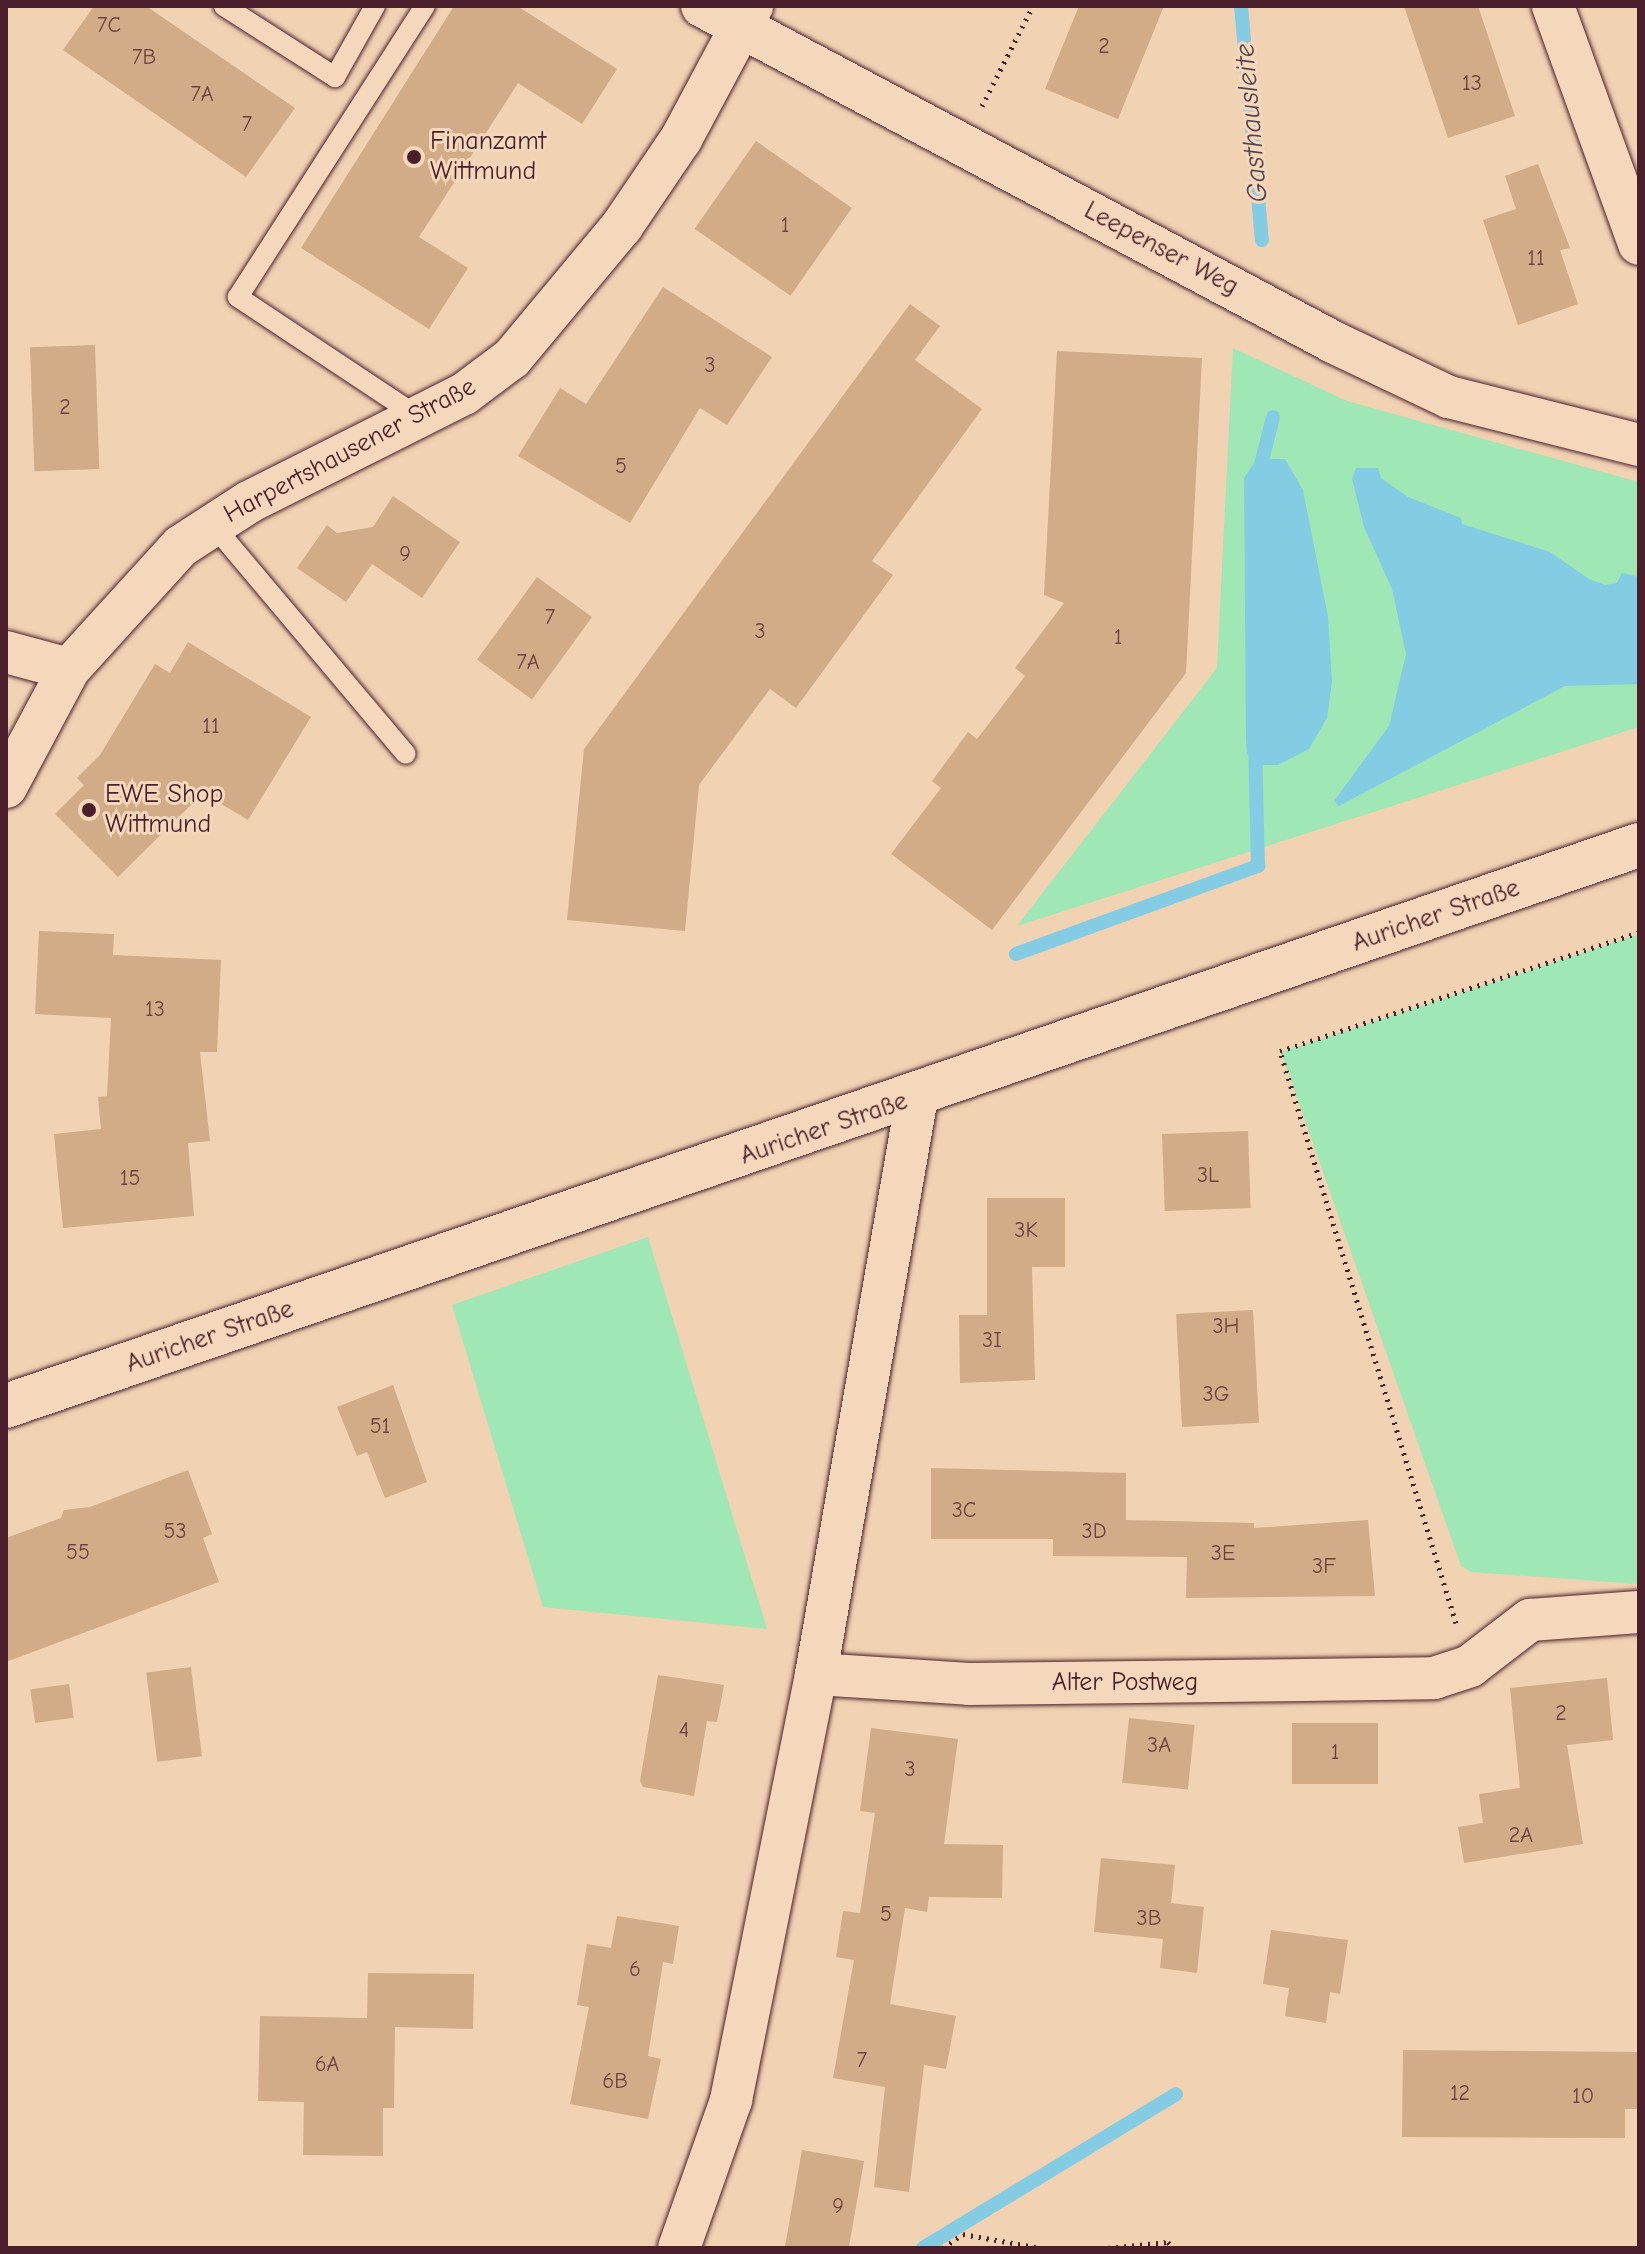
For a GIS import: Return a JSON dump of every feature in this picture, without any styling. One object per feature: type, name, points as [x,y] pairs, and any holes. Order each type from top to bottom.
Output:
[{"type":"street","name":"Leepenser Weg","points":[[702,6],[746,16],[965,143],[1333,342],[1449,397],[1639,445]]},
{"type":"street","points":[[1553,6],[1639,244]]},
{"type":"street","name":"Harpertshausener Straße","points":[[6,787],[69,669],[139,586],[213,525],[421,419],[512,358],[554,313],[681,139],[746,16]]},
{"type":"street","points":[[6,652],[69,669]]},
{"type":"street","name":"Auricher Straße","points":[[6,1406],[917,1097],[1639,845]]},
{"type":"street","points":[[679,2248],[731,2100],[816,1674],[917,1097]]},
{"type":"street","points":[[1452,1672],[1530,1620],[1639,1612]]},
{"type":"street","name":"Alter Postweg","points":[[816,1674],[969,1684],[1452,1672]]},
{"type":"lane","points":[[224,6],[335,77],[375,6]]},
{"type":"lane","points":[[421,419],[238,297],[425,6]]},
{"type":"lane","points":[[213,525],[406,754]]},
{"type":"path","points":[[965,143],[1033,6]]},
{"type":"path","points":[[1452,1672],[1280,1051],[1639,932]]},
{"type":"path","points":[[943,2248],[963,2234],[1040,2248]]},
{"type":"path","points":[[1108,2248],[1168,2242],[1173,2248]]},
{"type":"green space","points":[[1233,348],[1347,401],[1639,482],[1639,727],[1017,926],[1217,668]]},
{"type":"green space","points":[[1639,934],[1639,1584],[1471,1572],[1461,1566],[1281,1052]]},
{"type":"green space","points":[[648,1237],[767,1629],[543,1607],[452,1305]]},
{"type":"water","points":[[1271,459],[1285,459],[1303,490],[1328,617],[1332,682],[1327,718],[1309,749],[1278,765],[1261,765],[1247,754],[1246,739],[1244,478],[1252,466]]},
{"type":"water","points":[[1356,468],[1378,468],[1381,478],[1408,497],[1461,518],[1462,524],[1550,552],[1589,579],[1605,585],[1617,583],[1622,573],[1639,577],[1639,684],[1565,686],[1339,806],[1334,801],[1389,726],[1406,654],[1392,589],[1364,527],[1352,479]]},
{"type":"building","points":[[94,6],[146,6],[295,108],[246,177],[63,50]]},
{"type":"building","name":"Finanzamt Wittmund","points":[[454,6],[517,6],[617,69],[582,124],[518,83],[419,237],[468,268],[429,329],[301,248]]},
{"type":"building","points":[[1079,6],[1164,6],[1118,119],[1045,89]]},
{"type":"building","points":[[1404,6],[1478,6],[1515,116],[1448,138]]},
{"type":"building","points":[[756,141],[852,208],[790,296],[695,229]]},
{"type":"building","points":[[1538,164],[1570,248],[1560,250],[1578,304],[1518,325],[1483,220],[1516,209],[1505,176]]},
{"type":"building","points":[[663,287],[772,357],[727,425],[700,408],[630,523],[518,456],[560,388],[586,404]]},
{"type":"building","points":[[910,304],[940,326],[915,360],[982,409],[872,561],[893,575],[796,708],[770,689],[699,785],[685,931],[567,920],[584,749]]},
{"type":"building","points":[[95,345],[99,469],[34,471],[30,347]]},
{"type":"building","points":[[1057,351],[1202,358],[1186,673],[992,930],[891,854],[941,788],[932,781],[968,732],[977,739],[1025,676],[1015,668],[1064,603],[1044,595]]},
{"type":"building","points":[[393,496],[460,542],[422,598],[372,564],[346,602],[297,568],[327,525],[337,533],[373,527]]},
{"type":"building","points":[[537,577],[592,617],[532,699],[477,660]]},
{"type":"building","points":[[188,642],[311,717],[248,820],[203,793],[118,877],[55,814],[84,785],[77,778],[100,755],[155,664],[170,673]]},
{"type":"building","points":[[39,931],[114,934],[113,955],[221,960],[217,1052],[200,1052],[210,1141],[188,1143],[194,1216],[63,1228],[54,1134],[101,1129],[98,1097],[107,1096],[111,1018],[35,1014]]},
{"type":"building","points":[[1248,1131],[1251,1208],[1165,1211],[1162,1134]]},
{"type":"building","points":[[987,1198],[1065,1198],[1065,1267],[1032,1267],[1035,1380],[960,1383],[959,1315],[987,1315]]},
{"type":"building","points":[[1253,1310],[1259,1423],[1182,1427],[1176,1314]]},
{"type":"building","points":[[393,1385],[427,1482],[385,1498],[367,1452],[357,1456],[337,1407]]},
{"type":"building","points":[[931,1468],[1126,1473],[1126,1520],[1254,1523],[1254,1528],[1368,1520],[1375,1596],[1186,1598],[1187,1557],[1053,1556],[1053,1539],[931,1539]]},
{"type":"building","points":[[188,1470],[212,1534],[203,1538],[219,1582],[6,1662],[6,1538],[61,1518],[64,1510],[90,1507]]},
{"type":"building","points":[[191,1667],[202,1756],[157,1762],[146,1672]]},
{"type":"building","points":[[658,1675],[724,1685],[717,1722],[707,1721],[694,1796],[643,1787],[640,1781]]},
{"type":"building","points":[[1607,1678],[1613,1740],[1567,1745],[1583,1844],[1464,1863],[1458,1827],[1483,1823],[1479,1794],[1520,1788],[1510,1688]]},
{"type":"building","points":[[69,1684],[74,1718],[35,1723],[30,1689]]},
{"type":"building","points":[[1129,1718],[1195,1725],[1188,1790],[1122,1783]]},
{"type":"building","points":[[1292,1723],[1378,1723],[1378,1784],[1292,1784]]},
{"type":"building","points":[[871,1728],[958,1739],[944,1844],[1003,1845],[1002,1898],[929,1897],[927,1912],[905,1908],[890,2004],[956,2016],[946,2069],[924,2065],[909,2192],[874,2187],[885,2087],[833,2078],[854,1960],[836,1957],[843,1911],[860,1913],[875,1813],[860,1811]]},
{"type":"building","points":[[1101,1858],[1175,1865],[1171,1903],[1204,1907],[1197,1973],[1160,1968],[1163,1939],[1094,1932]]},
{"type":"building","points":[[617,1916],[679,1926],[673,1964],[663,1962],[648,2056],[661,2059],[648,2119],[570,2104],[589,2007],[577,2005],[587,1944],[611,1948]]},
{"type":"building","points":[[1271,1930],[1348,1940],[1340,1994],[1330,1992],[1326,2023],[1285,2016],[1289,1988],[1263,1984]]},
{"type":"building","points":[[368,1973],[474,1974],[473,2029],[395,2027],[394,2108],[383,2108],[383,2156],[303,2155],[304,2102],[258,2101],[260,2016],[367,2018]]},
{"type":"building","points":[[1403,2050],[1639,2052],[1639,2109],[1625,2109],[1625,2138],[1402,2137]]},
{"type":"building","points":[[802,2150],[864,2161],[849,2248],[785,2247]]},
{"type":"waterway","name":"Gasthausleite","points":[[1241,6],[1262,240]]},
{"type":"waterway","points":[[1257,480],[1273,417]]},
{"type":"waterway","points":[[1016,954],[1258,866],[1255,744]]},
{"type":"waterway","points":[[923,2248],[1176,2094]]},
{"type":"place","name":"Finanzamt Wittmund","points":[[414,157]]},
{"type":"place","name":"EWE Shop Wittmund","points":[[89,810]]}]
